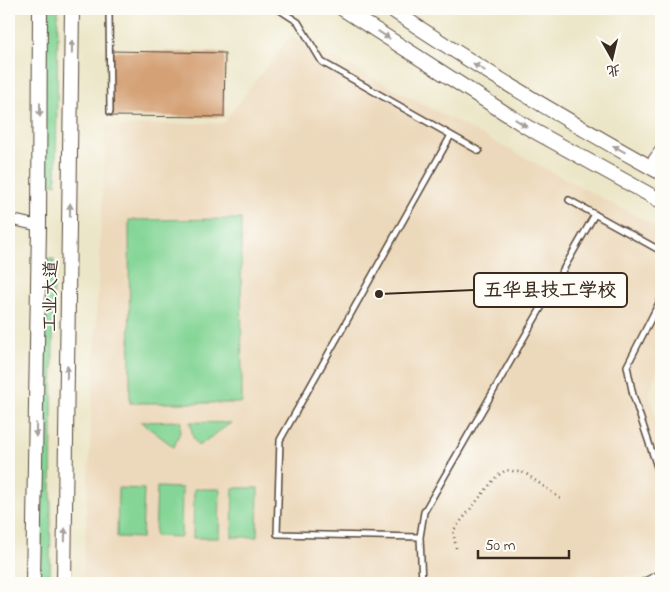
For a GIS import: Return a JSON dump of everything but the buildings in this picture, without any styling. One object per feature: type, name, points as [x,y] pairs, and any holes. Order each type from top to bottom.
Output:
[{"type":"main road","points":[[33,583],[39,226],[40,9]]},
{"type":"main road","name":"工业大道","points":[[64,583],[72,9]]},
{"type":"main road","points":[[343,9],[527,127],[661,201]]},
{"type":"main road","points":[[391,9],[445,46],[566,120],[661,173]]},
{"type":"street","points":[[649,166],[661,149]]},
{"type":"street","points":[[9,219],[39,226]]},
{"type":"lane","points":[[109,9],[110,112]]},
{"type":"lane","points":[[278,9],[298,22],[322,62],[479,152]]},
{"type":"lane","points":[[420,537],[277,534],[280,440],[450,137]]},
{"type":"lane","points":[[569,200],[661,251]]},
{"type":"lane","points":[[422,583],[420,537],[424,512],[595,214]]},
{"type":"lane","points":[[661,299],[627,366],[633,395],[661,479]]},
{"type":"lane","points":[[641,583],[661,572]]},
{"type":"path","points":[[456,548],[453,531],[496,476],[506,470],[525,473],[561,499]]},
{"type":"shaded area","points":[[291,35],[661,229],[661,360],[649,394],[661,435],[661,574],[539,583],[83,583],[106,126],[223,123]]},
{"type":"green space","points":[[42,9],[58,9],[56,184],[41,185]]},
{"type":"green space","points":[[241,219],[242,403],[130,403],[129,220]]},
{"type":"green space","points":[[54,259],[50,583],[35,583],[36,260]]},
{"type":"green space","points":[[181,421],[180,432],[174,447],[141,422]]},
{"type":"green space","points":[[190,422],[231,423],[198,446],[193,437]]},
{"type":"green space","points":[[157,487],[182,488],[181,537],[155,536]]},
{"type":"green space","points":[[118,488],[144,489],[142,538],[117,537]]},
{"type":"green space","points":[[233,488],[258,488],[257,537],[232,537]]},
{"type":"green space","points":[[194,489],[220,489],[219,538],[193,538]]},
{"type":"place","name":"五华县技工学校","points":[[379,294]]}]
